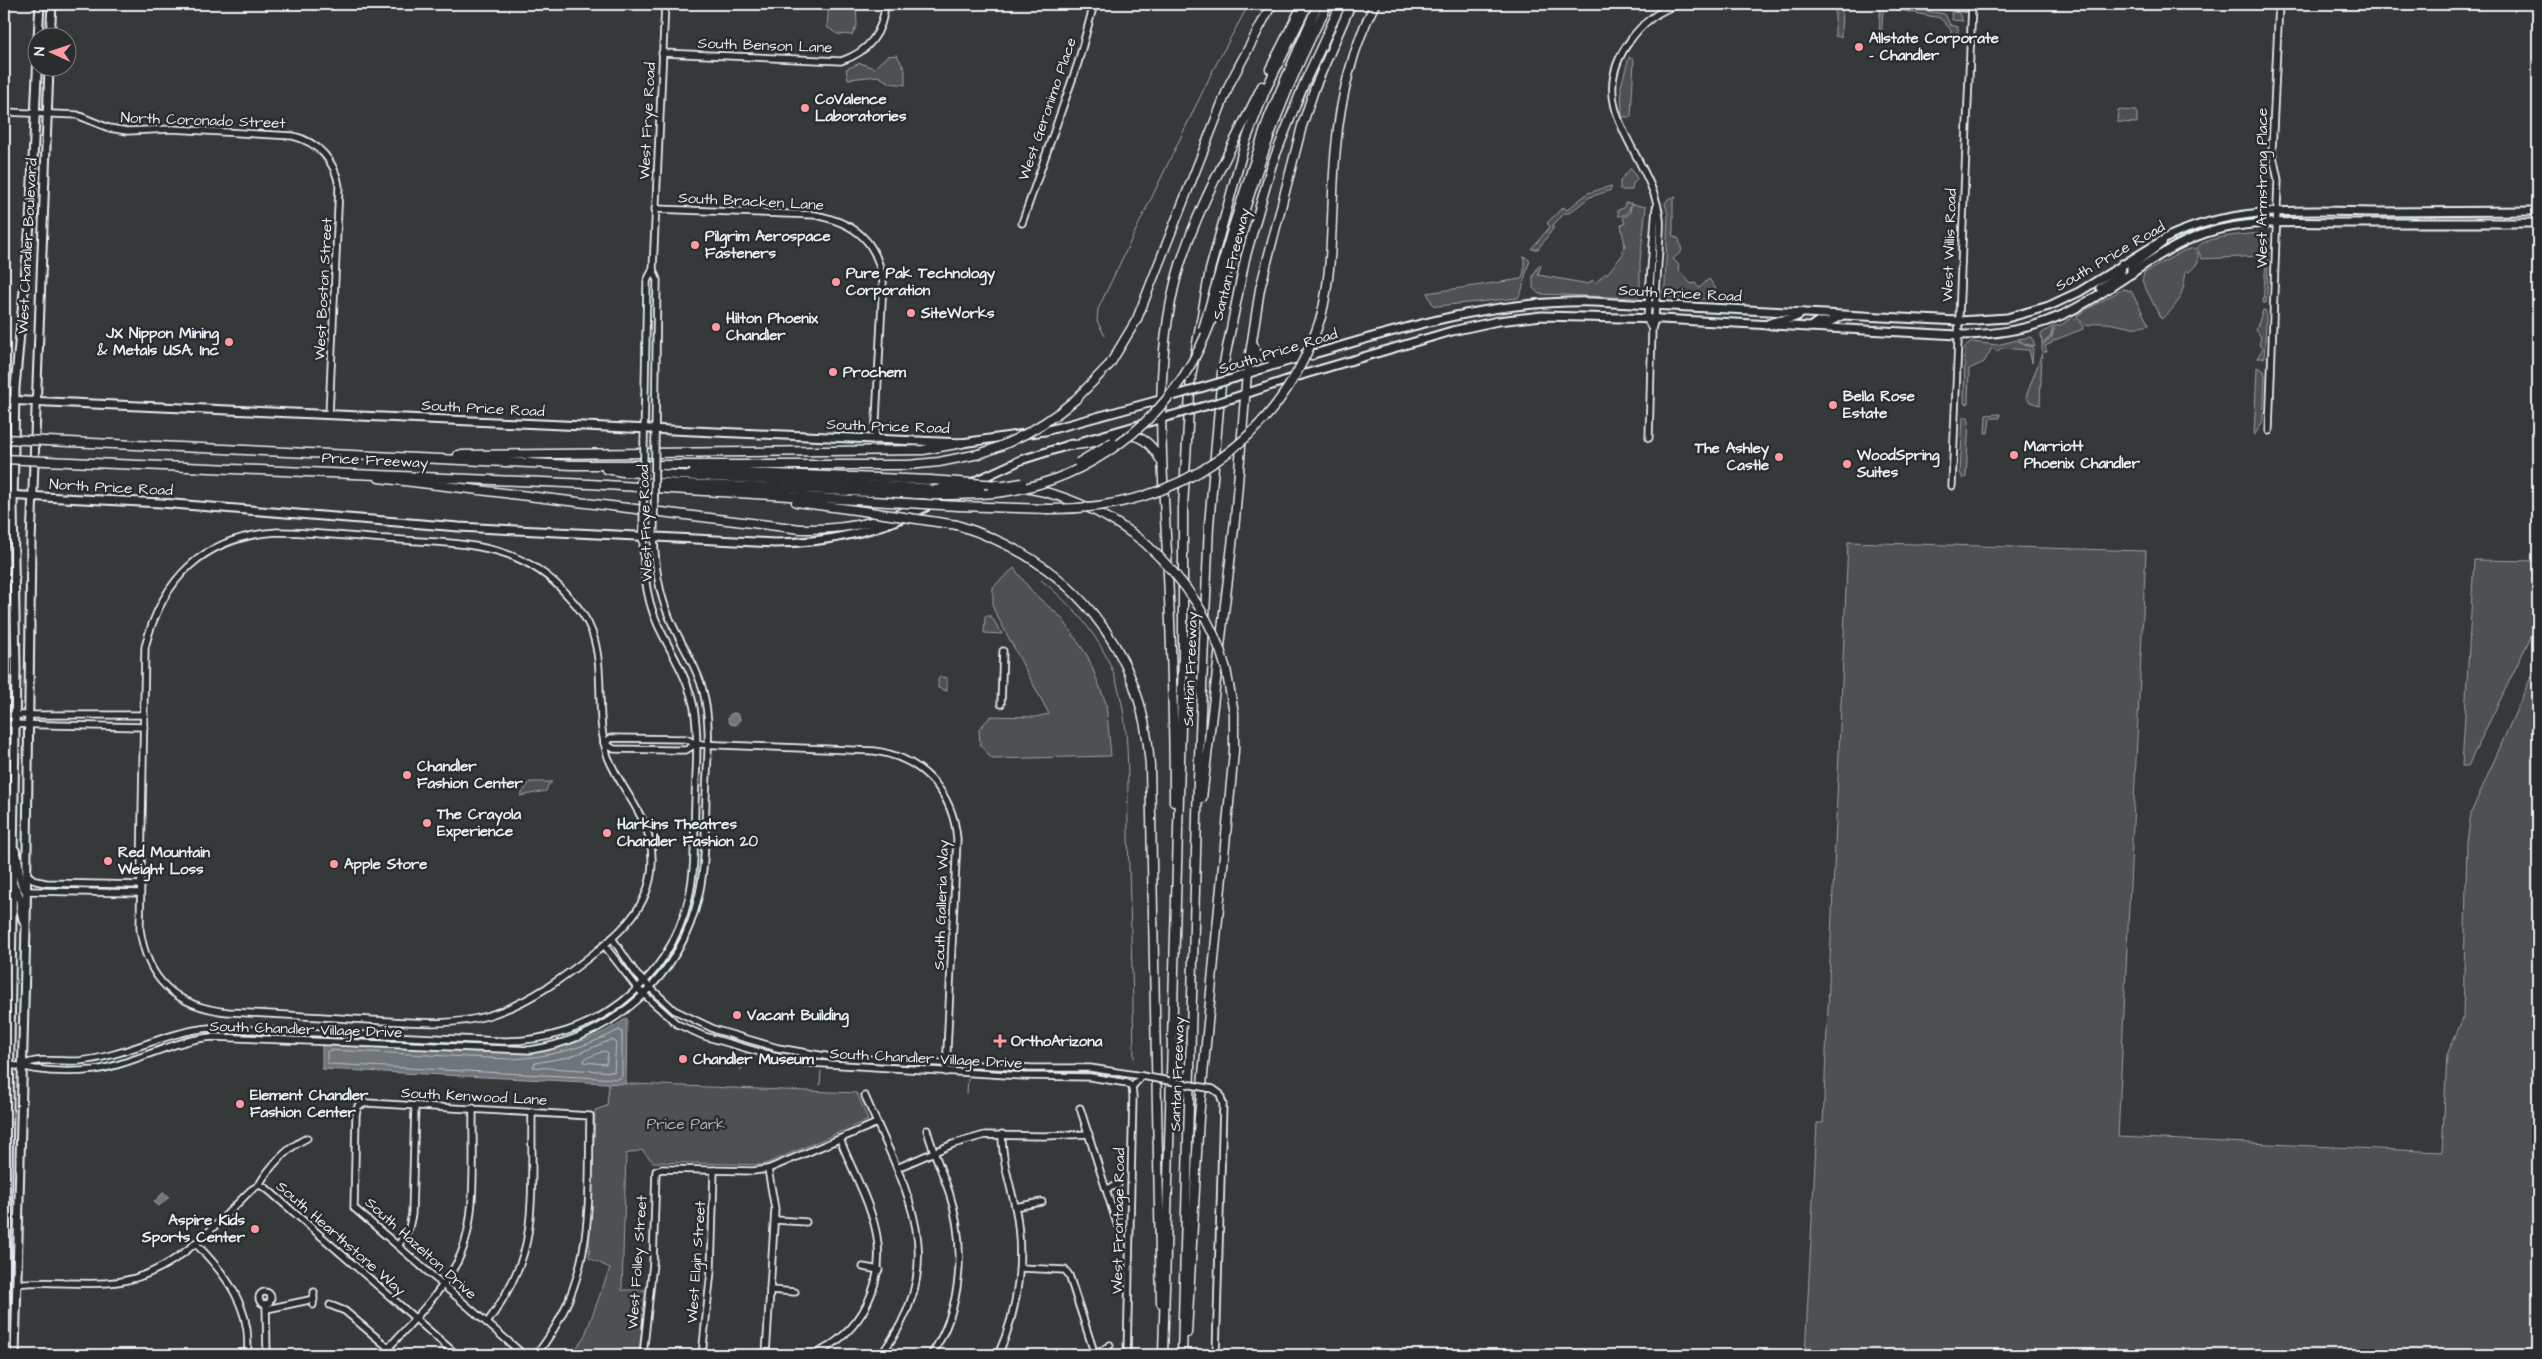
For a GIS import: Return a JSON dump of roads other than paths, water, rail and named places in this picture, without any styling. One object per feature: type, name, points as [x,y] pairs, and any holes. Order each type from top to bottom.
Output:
[{"type":"highway","points":[[589,465],[908,465],[939,462],[978,454],[1022,437],[1048,421],[1076,399],[1110,364],[1137,319],[1226,92],[1272,4]]},
{"type":"highway","points":[[1176,882],[1173,827],[1174,688],[1160,418],[1172,300],[1187,245],[1208,194],[1303,4]]},
{"type":"highway","name":"Santan Freeway","points":[[1163,1355],[1183,656],[1183,507],[1191,376],[1210,270],[1244,143],[1265,91],[1308,4]]},
{"type":"highway","points":[[1235,231],[1266,124],[1318,4]]},
{"type":"highway","points":[[589,484],[616,481],[939,492],[989,489],[1022,483],[1052,474],[1097,452],[1140,420],[1171,386],[1195,346],[1209,312],[1235,231],[1281,102],[1328,4]]},
{"type":"highway","name":"Santan Freeway","points":[[1182,1355],[1197,847],[1209,525],[1218,413],[1227,342],[1245,259],[1272,164],[1304,84],[1341,4]]},
{"type":"highway","points":[[1197,847],[1212,697],[1235,520],[1247,373],[1253,336],[1267,262],[1302,126],[1322,70],[1351,4]]},
{"type":"highway","points":[[745,494],[959,506],[1047,509],[1096,508],[1148,496],[1190,479],[1220,460],[1258,426],[1282,396],[1304,360],[1321,317],[1330,268],[1336,147],[1341,110],[1357,50],[1375,4]]},
{"type":"highway","points":[[1253,336],[1254,350],[1267,358],[1288,354],[1312,354]]},
{"type":"highway","points":[[1069,445],[1085,445],[1121,435],[1138,436],[1152,446],[1162,461]]},
{"type":"highway","name":"Price Freeway","points":[[4,439],[589,465]]},
{"type":"highway","points":[[379,455],[923,450],[962,443]]},
{"type":"highway","name":"Price Freeway","points":[[4,459],[347,472],[745,494]]},
{"type":"highway","points":[[589,465],[623,472],[939,492]]},
{"type":"highway","points":[[589,465],[628,469],[930,480],[1020,487],[1044,491],[1077,502],[1109,518],[1145,543],[1170,567],[1193,597],[1210,626],[1226,669],[1234,712],[1234,751],[1199,1117],[1186,1355]]},
{"type":"highway","points":[[347,472],[449,488],[800,529],[843,527],[881,521],[958,490]]},
{"type":"highway","points":[[745,494],[957,525],[1002,541],[1026,554],[1075,592],[1116,646],[1131,677],[1143,715],[1150,766],[1163,1355]]},
{"type":"main road","points":[[39,28],[40,4]]},
{"type":"main road","points":[[51,28],[52,4]]},
{"type":"main road","name":"West Chandler Boulevard","points":[[15,1355],[10,1284],[7,1066],[16,724],[14,495],[17,401],[15,388],[30,224],[33,113],[36,78]]},
{"type":"main road","name":"West Chandler Boulevard","points":[[5,1355],[23,1065],[34,402],[49,78]]},
{"type":"main road","name":"South Price Road","points":[[4,400],[962,443],[1045,431],[1235,378],[1416,324],[1474,311],[1561,302],[1656,305],[1959,321],[2007,318],[2043,308],[2079,292],[2168,237],[2185,229],[2225,217],[2278,212],[2538,211]]},
{"type":"main road","name":"South Price Road","points":[[217,507],[459,527],[643,538],[654,535],[776,543],[825,540],[898,520],[1006,466],[1069,445],[1233,398],[1391,348],[1490,323],[1560,315],[1958,335],[1989,334],[2026,328],[2062,315],[2082,305],[2167,250],[2207,233],[2246,225],[2277,223],[2538,223]]},
{"type":"main road","points":[[2131,274],[2131,266],[2155,250],[2168,237]]},
{"type":"main road","points":[[2082,305],[2093,293],[2118,276],[2122,270],[2122,264]]},
{"type":"main road","points":[[1766,325],[1775,319],[1794,318],[1802,313]]},
{"type":"main road","points":[[1810,327],[1817,322],[1829,322],[1844,315]]},
{"type":"main road","name":"North Price Road","points":[[4,495],[217,507]]},
{"type":"main road","points":[[14,848],[19,858],[19,880],[26,890]]},
{"type":"main road","points":[[13,884],[20,895],[21,913],[26,927]]},
{"type":"street","name":"West Frye Road","points":[[647,992],[667,968],[683,941],[699,896],[704,861],[708,745],[708,720],[704,691],[665,608],[657,576],[654,535],[657,280],[653,269],[665,4]]},
{"type":"street","name":"South Benson Lane","points":[[662,53],[827,62],[841,61],[865,50],[879,31],[886,4]]},
{"type":"street","name":"West Geronimo Place","points":[[1022,223],[1078,63],[1094,4]]},
{"type":"street","points":[[1650,438],[1652,329],[1655,319],[1660,219],[1649,179],[1622,132],[1615,113],[1613,83],[1622,55],[1636,32],[1661,11],[1680,4]]},
{"type":"street","points":[[1920,4],[1965,8],[1971,4]]},
{"type":"street","name":"West Willis Road","points":[[1952,486],[1971,4]]},
{"type":"street","name":"West Armstrong Place","points":[[2269,432],[2278,212],[2278,172],[2272,151],[2279,4]]},
{"type":"street","name":"North Coronado Street","points":[[4,112],[77,115],[109,128],[121,130],[172,130],[293,136],[316,146],[333,164]]},
{"type":"street","name":"West Boston Street","points":[[329,415],[340,197],[338,180],[333,164]]},
{"type":"street","points":[[1652,329],[1646,318],[1653,219],[1656,208]]},
{"type":"street","name":"South Bracken Lane","points":[[655,209],[815,215],[835,219],[852,228],[869,242],[881,266],[883,282],[875,440]]},
{"type":"street","name":"West Frye Road","points":[[641,986],[672,943],[683,918],[690,890],[696,744],[694,708],[689,686],[658,625],[649,599],[644,572],[647,281],[653,269]]},
{"type":"street","points":[[646,362],[656,362]]},
{"type":"street","points":[[296,533],[485,547],[516,556],[539,569],[556,582],[573,601],[591,630],[598,662],[600,718],[604,742],[616,774],[642,816],[650,838],[652,862],[643,902],[634,916],[612,938],[580,965],[530,997],[479,1018],[434,1023],[215,1011],[196,1006],[179,997],[154,973],[143,951],[140,929],[140,885],[144,714],[145,646],[162,598],[178,577],[210,551],[232,540],[256,534],[296,533]]},
{"type":"street","points":[[4,577],[16,578]]},
{"type":"street","points":[[1001,704],[1003,651]]},
{"type":"street","points":[[4,715],[144,714]]},
{"type":"street","points":[[4,724],[144,727]]},
{"type":"street","name":"South Galleria Way","points":[[696,744],[686,750],[614,749],[604,742],[611,738],[686,740],[696,744],[708,745],[881,752],[912,763],[934,780],[953,815],[957,839],[946,1072]]},
{"type":"street","points":[[26,874],[36,881],[46,883],[140,885]]},
{"type":"street","points":[[26,890],[140,893]]},
{"type":"street","name":"South Chandler Village Drive","points":[[612,938],[641,986]]},
{"type":"street","name":"South Chandler Village Drive","points":[[604,945],[677,1024],[689,1031],[794,1062],[946,1072],[1090,1077],[1127,1083],[1132,1087]]},
{"type":"street","name":"South Chandler Village Drive","points":[[23,1065],[32,1061],[84,1060],[184,1031],[209,1028],[502,1041],[537,1039],[567,1032],[594,1021],[621,1004],[641,986]]},
{"type":"street","name":"South Chandler Village Drive","points":[[647,992],[699,1024],[778,1048],[822,1057],[947,1064],[1090,1068],[1213,1089],[1223,1100],[1216,1355]]},
{"type":"street","name":"South Chandler Village Drive","points":[[23,1065],[32,1069],[87,1071],[107,1067],[190,1041],[213,1037],[530,1050],[564,1042],[593,1031],[623,1013],[647,992]]},
{"type":"street","points":[[84,1060],[87,1071]]},
{"type":"street","points":[[7,1066],[23,1065]]},
{"type":"street","points":[[1132,1087],[1142,1076]]},
{"type":"street","name":"West Frontage Road","points":[[1127,1355],[1132,1087]]},
{"type":"street","points":[[865,1096],[897,1168],[916,1222],[919,1270],[915,1292],[906,1318],[882,1355]]},
{"type":"street","name":"South Kenwood Lane","points":[[358,1106],[367,1104],[473,1108],[590,1116],[588,1219],[584,1252],[570,1299],[554,1329],[536,1355]]},
{"type":"street","name":"South Hazelton Drive","points":[[358,1106],[354,1208],[524,1355]]},
{"type":"street","points":[[398,1246],[409,1228],[412,1214],[414,1106]]},
{"type":"street","points":[[382,1355],[443,1285],[456,1265],[469,1229],[473,1108]]},
{"type":"street","points":[[1080,1108],[1117,1224]]},
{"type":"street","points":[[487,1323],[507,1294],[524,1252],[529,1218],[532,1112]]},
{"type":"street","points":[[714,1170],[768,1169],[877,1123]]},
{"type":"street","points":[[927,1130],[933,1153],[949,1190],[957,1220],[960,1257],[957,1291],[949,1321],[931,1355]]},
{"type":"street","points":[[897,1168],[970,1138],[1002,1134],[1044,1136],[1089,1134]]},
{"type":"street","points":[[998,1355],[1010,1324],[1020,1268],[1015,1207],[1002,1155],[1002,1134]]},
{"type":"street","name":"South Hearthstone Way","points":[[307,1138],[296,1143],[265,1174],[259,1186],[265,1188],[457,1355]]},
{"type":"street","points":[[813,1355],[831,1346],[849,1331],[862,1315],[874,1290],[879,1270],[880,1252],[875,1220],[840,1139]]},
{"type":"street","name":"West Folley Street","points":[[643,1355],[653,1263],[656,1171],[662,1169],[714,1170]]},
{"type":"street","points":[[766,1355],[774,1220],[774,1198],[768,1169]]},
{"type":"street","name":"West Elgin Street","points":[[702,1355],[711,1271],[714,1170]]},
{"type":"street","points":[[1106,1189],[1118,1185]]},
{"type":"street","points":[[10,1284],[102,1284],[131,1280],[165,1266],[195,1243],[251,1190],[259,1186]]},
{"type":"street","points":[[1015,1207],[1042,1202]]},
{"type":"street","points":[[774,1220],[806,1222]]},
{"type":"street","points":[[195,1243],[218,1266],[236,1293],[247,1328],[247,1355]]},
{"type":"street","points":[[863,1267],[879,1270]]},
{"type":"street","points":[[1020,1268],[1065,1270],[1069,1275],[1096,1355],[1110,1345]]},
{"type":"street","points":[[770,1290],[795,1292]]},
{"type":"street","points":[[267,1355],[267,1306],[314,1299]]},
{"type":"street","points":[[330,1305],[345,1311],[397,1355]]},
{"type":"water","points":[[734,713],[740,719],[734,725],[728,719]]},
{"type":"water","points":[[627,1018],[626,1084],[322,1069],[322,1045],[487,1052],[535,1051],[582,1041],[605,1031]]},
{"type":"water","points":[[164,1192],[169,1197],[159,1206],[154,1202]]},
{"type":"waterway","points":[[1105,336],[1097,321],[1098,309],[1214,68],[1249,4]]},
{"type":"waterway","points":[[1041,580],[1074,610],[1092,633],[1113,672],[1123,711],[1128,773],[1134,1058]]},
{"type":"waterway","points":[[741,1070],[746,1053]]},
{"type":"waterway","points":[[820,1085],[821,1071]]},
{"type":"waterway","points":[[967,1093],[968,1079]]},
{"type":"place","name":"Allstate Corporate - Chandler","points":[[1859,47]]},
{"type":"place","name":"CoValence Laboratories","points":[[805,108]]},
{"type":"place","name":"Pilgrim Aerospace Fasteners","points":[[695,245]]},
{"type":"place","name":"Pure Pak Technology Corporation","points":[[836,282]]},
{"type":"place","name":"SiteWorks","points":[[911,313]]},
{"type":"place","name":"Hilton Phoenix Chandler","points":[[716,327]]},
{"type":"place","name":"JX Nippon Mining & Metals USA, Inc","points":[[229,342]]},
{"type":"place","name":"Prochem","points":[[833,372]]},
{"type":"place","name":"Bella Rose Estate","points":[[1833,405]]},
{"type":"place","name":"Marriott Phoenix Chandler","points":[[2014,455]]},
{"type":"place","name":"The Ashley Castle","points":[[1779,457]]},
{"type":"place","name":"WoodSpring Suites","points":[[1847,464]]},
{"type":"place","name":"Chandler Fashion Center","points":[[407,775]]},
{"type":"place","name":"The Crayola Experience","points":[[427,823]]},
{"type":"place","name":"Harkins Theatres Chandler Fashion 20","points":[[607,833]]},
{"type":"place","name":"Red Mountain Weight Loss","points":[[108,861]]},
{"type":"place","name":"Apple Store","points":[[334,864]]},
{"type":"place","name":"Vacant Building","points":[[737,1015]]},
{"type":"place","name":"OrthoArizona","points":[[1000,1041]]},
{"type":"place","name":"Chandler Museum","points":[[683,1059]]},
{"type":"place","name":"Element Chandler Fashion Center","points":[[240,1104]]},
{"type":"place","name":"Aspire Kids Sports Center","points":[[255,1229]]},
{"type":"park label","name":"Price Park","points":[[686,1124]]}]
